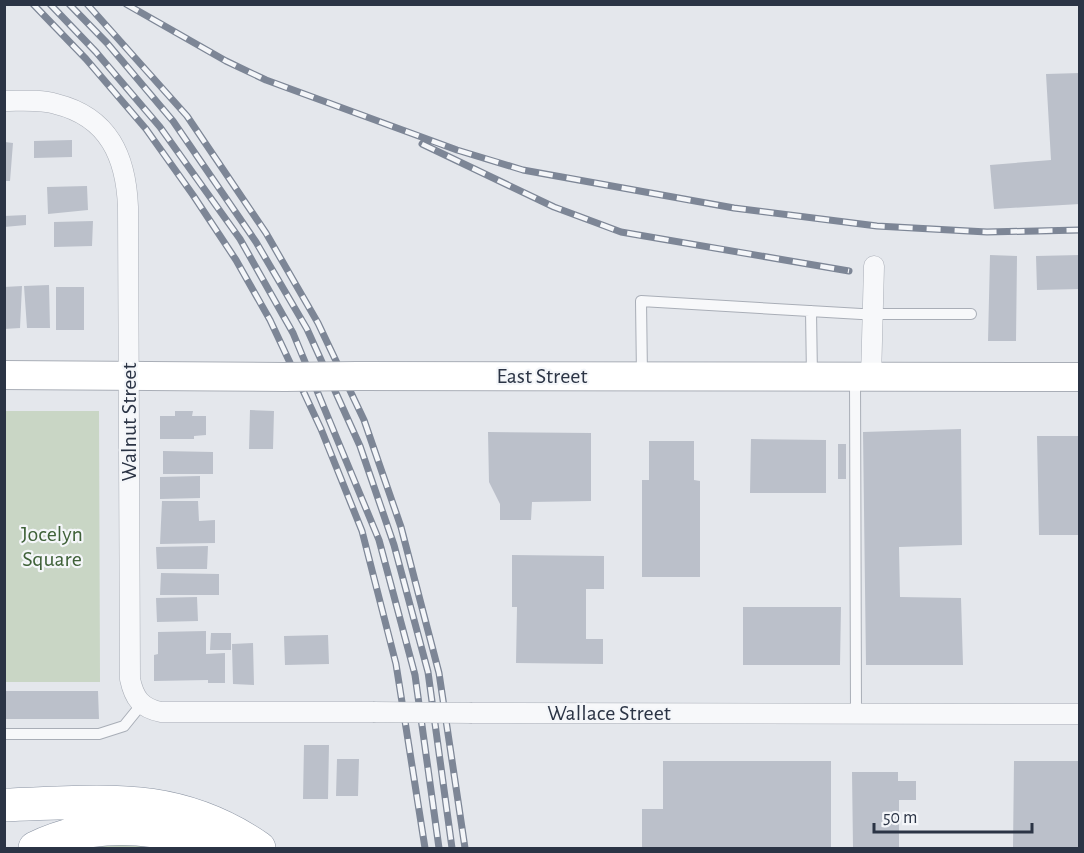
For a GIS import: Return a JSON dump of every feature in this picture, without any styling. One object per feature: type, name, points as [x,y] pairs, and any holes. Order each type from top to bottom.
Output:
[{"type":"highway","points":[[4,805],[128,802],[163,806],[203,817],[259,849]]},
{"type":"highway","points":[[35,849],[80,833],[130,828],[170,834],[211,849]]},
{"type":"main road","name":"East Street","points":[[4,375],[1080,377]]},
{"type":"street","name":"Walnut Street","points":[[4,101],[55,103],[78,111],[95,123],[110,140],[122,160],[127,183],[130,679],[133,692],[141,705]]},
{"type":"street","points":[[863,377],[873,314],[874,266]]},
{"type":"street","name":"Wallace Street","points":[[141,705],[161,712],[1080,714]]},
{"type":"lane","points":[[642,376],[641,301],[873,314],[971,314]]},
{"type":"lane","points":[[812,311],[812,377]]},
{"type":"lane","points":[[856,714],[863,377]]},
{"type":"lane","points":[[4,734],[108,732],[124,726],[141,705]]},
{"type":"green space","name":"Jocelyn Square","points":[[5,411],[99,411],[100,682],[5,682]]},
{"type":"green space","points":[[153,844],[165,848],[92,848],[108,845]]},
{"type":"building","points":[[1080,73],[1080,204],[994,209],[990,165],[1051,160],[1046,74]]},
{"type":"building","points":[[72,140],[72,157],[34,158],[34,141]]},
{"type":"building","points":[[5,142],[13,143],[10,181],[5,181]]},
{"type":"building","points":[[87,186],[88,210],[48,214],[47,187]]},
{"type":"building","points":[[26,215],[26,225],[4,227],[4,216]]},
{"type":"building","points":[[93,221],[92,246],[54,247],[54,222]]},
{"type":"building","points":[[990,255],[1017,256],[1016,341],[988,341]]},
{"type":"building","points":[[1080,255],[1080,289],[1037,290],[1036,256]]},
{"type":"building","points":[[49,285],[50,328],[27,328],[24,286]]},
{"type":"building","points":[[22,286],[20,328],[4,329],[4,287]]},
{"type":"building","points":[[56,287],[84,287],[84,330],[56,330]]},
{"type":"building","points":[[250,410],[274,411],[273,449],[249,449]]},
{"type":"building","points":[[175,411],[193,411],[192,416],[206,416],[206,435],[194,436],[194,439],[160,439],[160,416],[175,416]]},
{"type":"building","points":[[961,429],[962,545],[899,547],[900,597],[961,598],[963,665],[866,665],[863,432]]},
{"type":"building","points":[[488,432],[591,433],[591,501],[532,502],[531,520],[500,520],[500,504],[489,482]]},
{"type":"building","points":[[1037,436],[1080,436],[1080,535],[1039,535]]},
{"type":"building","points":[[751,439],[826,440],[826,493],[750,493]]},
{"type":"building","points":[[649,441],[694,441],[694,480],[700,481],[700,577],[642,577],[642,480],[649,480]]},
{"type":"building","points":[[838,444],[846,444],[846,479],[838,479]]},
{"type":"building","points":[[163,451],[213,452],[213,474],[163,474]]},
{"type":"building","points":[[200,476],[200,498],[160,499],[160,477]]},
{"type":"building","points":[[162,501],[198,501],[199,521],[215,520],[215,543],[160,544]]},
{"type":"building","points":[[208,546],[207,569],[157,569],[156,547]]},
{"type":"building","points":[[512,555],[604,556],[604,589],[586,589],[586,639],[603,639],[603,664],[516,663],[517,607],[512,607]]},
{"type":"building","points":[[161,573],[219,574],[219,595],[160,595]]},
{"type":"building","points":[[197,597],[198,621],[157,622],[156,598]]},
{"type":"building","points":[[743,607],[841,607],[840,665],[743,665]]},
{"type":"building","points":[[206,631],[206,654],[225,653],[225,683],[208,683],[208,680],[154,681],[154,655],[158,654],[158,632]]},
{"type":"building","points":[[211,633],[231,633],[231,650],[210,650]]},
{"type":"building","points":[[328,635],[329,664],[285,665],[284,636]]},
{"type":"building","points":[[253,643],[254,685],[233,684],[232,644]]},
{"type":"building","points":[[4,691],[98,691],[99,719],[4,719]]},
{"type":"building","points":[[304,745],[329,745],[328,799],[303,799]]},
{"type":"building","points":[[337,759],[359,759],[358,796],[336,796]]},
{"type":"building","points":[[663,761],[831,761],[831,848],[642,848],[642,809],[663,809]]},
{"type":"building","points":[[1014,761],[1080,761],[1080,848],[1013,848]]},
{"type":"building","points":[[852,772],[898,772],[898,781],[916,781],[916,800],[899,800],[899,848],[853,848]]},
{"type":"railway","points":[[33,4],[86,59],[146,129],[193,195],[236,260],[270,320],[321,429],[362,531],[396,664],[425,848]]},
{"type":"railway","points":[[50,4],[96,52],[160,127],[240,239],[293,333],[379,540],[415,675],[439,848]]},
{"type":"railway","points":[[69,4],[107,43],[173,121],[256,242],[307,329],[360,446],[394,545],[428,672],[452,848]]},
{"type":"railway","points":[[87,4],[187,116],[266,233],[318,323],[364,420],[401,527],[439,673],[465,848]]},
{"type":"railway","points":[[126,4],[226,61],[266,80],[457,150],[523,170],[734,208],[877,226],[987,232],[1080,230]]},
{"type":"railway","points":[[422,144],[554,207],[621,232],[849,271]]}]
